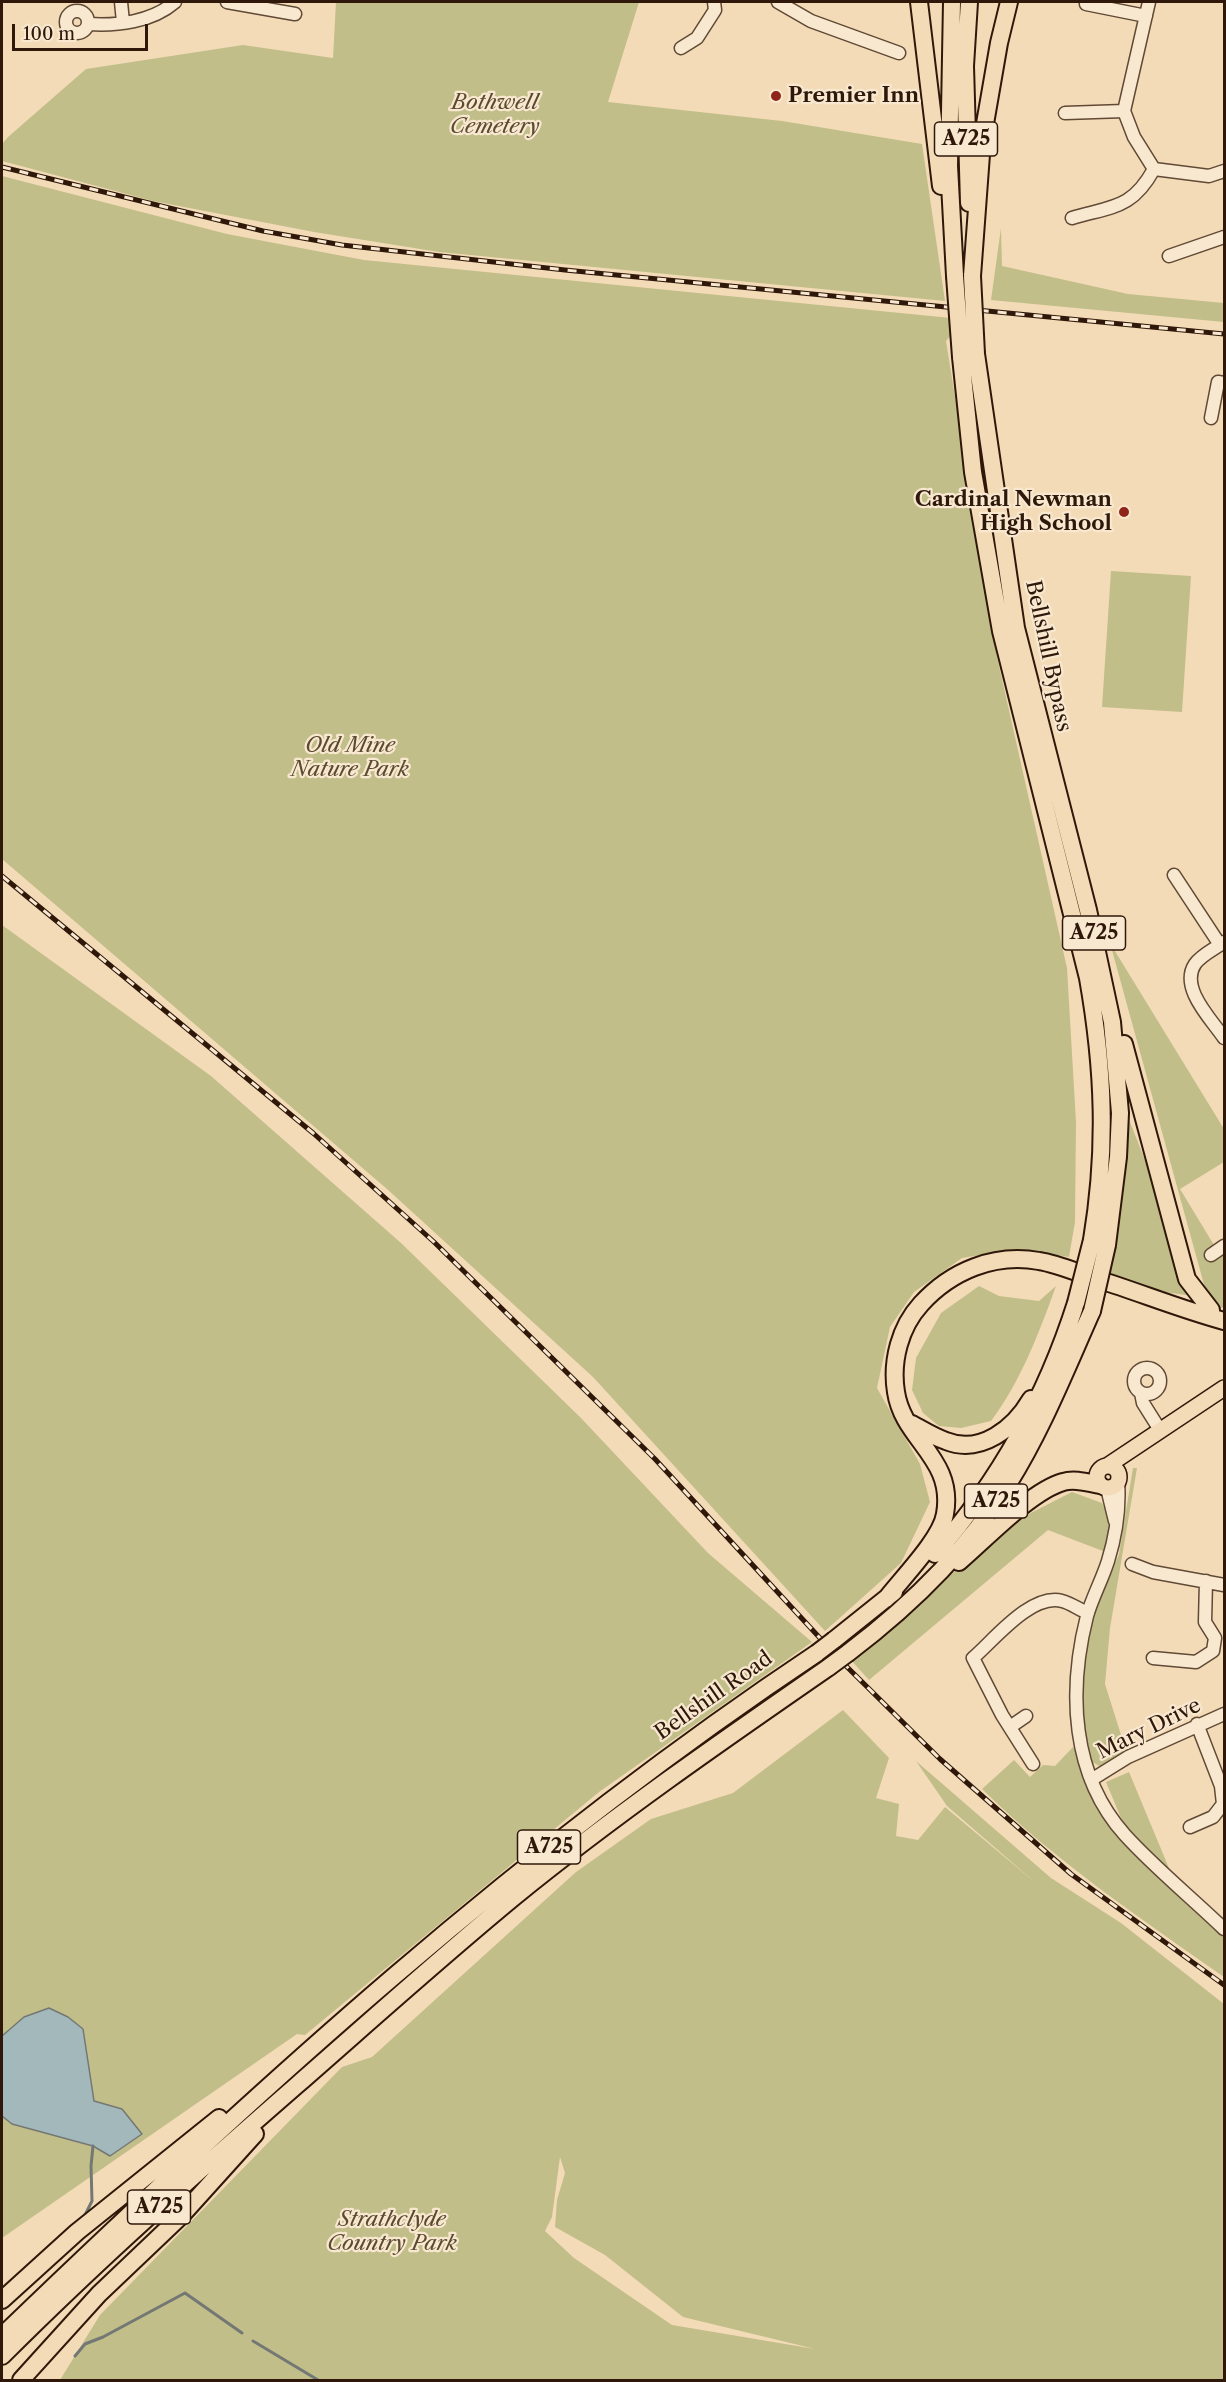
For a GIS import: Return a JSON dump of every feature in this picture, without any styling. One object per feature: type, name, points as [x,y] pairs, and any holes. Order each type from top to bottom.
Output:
[{"type":"highway","points":[[919,2],[960,274]]},
{"type":"highway","name":"Bellshill Bypass","points":[[952,2],[950,166],[968,356],[974,472],[1001,631],[1088,978],[1095,1015],[1104,1109],[1099,1198],[1100,1242],[1076,1303]]},
{"type":"highway","name":"Bellshill Bypass","points":[[960,274],[969,2]]},
{"type":"highway","points":[[960,274],[982,141],[1009,2]]},
{"type":"highway","name":"Bellshill Bypass","points":[[968,356],[1016,628],[1104,977],[1118,1067],[1119,1157],[1100,1242],[1092,1311]]},
{"type":"highway","points":[[1104,977],[1187,1279],[1220,1314]]},
{"type":"highway","points":[[886,1599],[939,1534],[945,1517],[947,1499],[943,1475],[908,1422],[896,1395],[894,1372],[897,1349],[917,1309],[935,1289],[961,1272],[1002,1260],[1041,1261],[1190,1309],[1220,1314]]},
{"type":"highway","name":"Bellshill Road","points":[[296,2062],[505,1882],[608,1800],[676,1749],[817,1653],[924,1566],[960,1526],[995,1478],[1030,1420],[1064,1342],[1076,1303]]},
{"type":"highway","name":"Bellshill Road","points":[[321,2063],[365,2022],[516,1896],[627,1809],[889,1622],[948,1563],[1008,1485],[1032,1441],[1092,1311]]},
{"type":"highway","points":[[908,1422],[957,1445],[972,1445],[989,1440],[1023,1413],[1064,1342]]},
{"type":"highway","points":[[889,1622],[1022,1507],[1063,1482],[1111,1483]]},
{"type":"highway","name":"A725","points":[[2,2300],[77,2232],[222,2117],[296,2062]]},
{"type":"highway","name":"A725","points":[[2,2336],[296,2062]]},
{"type":"highway","name":"A725","points":[[2,2356],[178,2188],[321,2063]]},
{"type":"highway","name":"A725","points":[[21,2380],[99,2294],[181,2216],[321,2063]]},
{"type":"main road","points":[[1128,1452],[1111,1483],[1097,1479],[1098,1472],[1160,1430],[1224,1388]]},
{"type":"street","points":[[122,2],[123,22]]},
{"type":"street","points":[[88,24],[123,22],[157,14],[175,2]]},
{"type":"street","points":[[227,2],[277,7],[295,14]]},
{"type":"street","points":[[681,48],[697,38],[715,10],[714,2]]},
{"type":"street","points":[[778,2],[811,21],[899,53]]},
{"type":"street","points":[[1149,2],[1125,111],[1134,137],[1155,169],[1209,176],[1224,171]]},
{"type":"street","points":[[1086,4],[1146,16]]},
{"type":"street","points":[[1065,113],[1125,111]]},
{"type":"street","points":[[1072,218],[1135,197],[1155,169]]},
{"type":"street","points":[[1169,256],[1224,237]]},
{"type":"street","points":[[1211,417],[1218,382],[1224,383]]},
{"type":"street","points":[[1174,875],[1222,943],[1195,963],[1191,972],[1191,987],[1224,1038]]},
{"type":"street","points":[[1211,1255],[1224,1245]]},
{"type":"street","points":[[1141,1393],[1143,1403],[1160,1430]]},
{"type":"street","points":[[1111,1483],[1116,1522],[1115,1537],[1088,1613],[1078,1655],[1075,1699],[1083,1760],[1091,1780],[1125,1835],[1224,1929]]},
{"type":"street","points":[[1132,1564],[1153,1572],[1224,1585]]},
{"type":"street","points":[[1153,1658],[1196,1662],[1213,1651],[1215,1638],[1205,1622],[1206,1581]]},
{"type":"street","points":[[1033,1764],[973,1658],[1037,1603],[1063,1601],[1088,1613]]},
{"type":"street","name":"Mary Drive","points":[[1091,1780],[1128,1757],[1197,1724],[1224,1714]]},
{"type":"street","points":[[1010,1727],[1026,1716]]},
{"type":"street","points":[[1190,1827],[1213,1817],[1223,1804],[1221,1786],[1197,1724]]},
{"type":"green space","name":"Bothwell Cemetery","points":[[336,2],[639,2],[608,102],[782,121],[922,144],[945,301],[439,252],[314,232],[153,201],[2,161],[2,144],[8,137],[86,69],[243,45],[333,58]]},
{"type":"green space","name":"Old Mine Nature Park","points":[[2,176],[227,234],[364,260],[951,318],[952,334],[946,341],[997,657],[1067,968],[1076,1122],[1075,1222],[1069,1257],[1017,1249],[962,1258],[914,1292],[890,1327],[877,1388],[920,1464],[930,1502],[901,1563],[825,1631],[593,1377],[387,1189],[2,859]]},
{"type":"green space","points":[[1001,228],[1002,266],[1128,294],[1224,303],[1224,322],[991,300]]},
{"type":"green space","points":[[1111,571],[1191,576],[1182,712],[1102,707]]},
{"type":"green space","points":[[2,925],[211,1076],[401,1243],[581,1418],[708,1553],[812,1642],[599,1792],[305,2035],[297,2034],[2,2238]]},
{"type":"green space","points":[[1110,943],[1224,1129],[1224,1162],[1180,1189],[1220,1255],[1224,1253],[1224,1307],[1211,1310]]},
{"type":"green space","points":[[1128,1117],[1199,1297],[1103,1283]]},
{"type":"green space","points":[[979,1286],[999,1296],[1039,1301],[1056,1286],[1020,1373],[991,1421],[961,1428],[939,1426],[923,1413],[912,1390],[916,1358],[941,1313]]},
{"type":"green space","points":[[1133,1468],[1137,1468],[1110,1628],[1105,1684],[1128,1757],[1104,1769],[1091,1761],[1081,1708],[1083,1655],[1095,1612],[1119,1554]]},
{"type":"green space","points":[[1072,1492],[1102,1503],[1113,1525],[1108,1553],[1048,1530],[869,1680],[850,1659],[1015,1521]]},
{"type":"green space","name":"Strathclyde Country Park","points":[[843,1710],[889,1758],[876,1798],[899,1804],[896,1836],[918,1840],[945,1807],[1037,1884],[947,1806],[916,1761],[1051,1878],[1121,1923],[1224,2004],[1224,2380],[60,2380],[100,2315],[342,2067],[372,2057],[576,1872],[651,1819],[733,1793]],"holes":[[[560,2157],[565,2173],[557,2200],[555,2227],[605,2255],[683,2317],[815,2349],[672,2325],[574,2258],[545,2231],[552,2217]]]},
{"type":"green space","points":[[1073,1747],[1124,1842],[1224,1936],[1224,1977],[1069,1865],[982,1789],[1014,1760],[1030,1777],[1043,1765],[1055,1766]]},
{"type":"green space","points":[[1129,1772],[1171,1873],[1123,1823],[1106,1782]]},
{"type":"water","points":[[49,2008],[68,2017],[83,2029],[94,2101],[122,2109],[142,2134],[110,2156],[93,2146],[12,2124],[2,2116],[2,2036],[24,2017]]},
{"type":"waterway","points":[[84,2217],[92,2201],[93,2146]]},
{"type":"waterway","points":[[75,2356],[85,2344],[103,2337],[185,2293],[242,2333]]},
{"type":"waterway","points":[[253,2341],[318,2380]]},
{"type":"railway","points":[[2,167],[263,231],[342,245],[565,270],[1224,334]]},
{"type":"railway","points":[[2,876],[313,1133],[434,1242],[655,1459],[842,1662],[940,1759],[1071,1874],[1224,1985]]},
{"type":"place","name":"Premier Inn","points":[[776,96]]},
{"type":"place","name":"Cardinal Newman High School","points":[[1124,512]]}]
